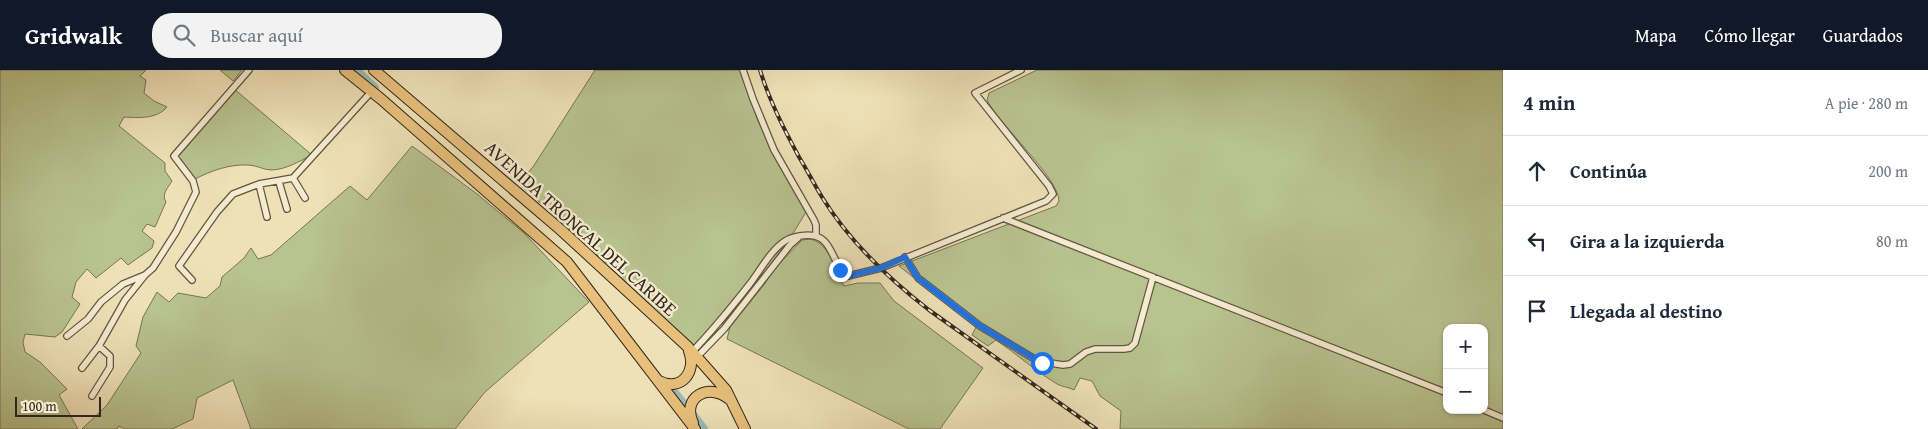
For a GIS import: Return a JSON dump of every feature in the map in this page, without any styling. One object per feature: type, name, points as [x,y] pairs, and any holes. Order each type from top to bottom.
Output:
[{"type":"highway","name":"AVENIDA TRONCAL DEL CARIBE","points":[[345,70],[567,262],[696,429]]},
{"type":"highway","name":"AVENIDA TRONCAL DEL CARIBE","points":[[374,70],[556,225],[692,352],[726,390],[745,429]]},
{"type":"highway","points":[[658,380],[663,383],[674,384],[685,379],[691,369],[692,352]]},
{"type":"highway","points":[[696,429],[690,416],[690,407],[694,399],[702,393],[710,391],[720,392],[733,403]]},
{"type":"street","points":[[82,368],[99,346],[125,300],[153,268],[176,232],[196,192],[193,182],[174,156],[249,70]]},
{"type":"street","points":[[743,70],[753,100],[774,150],[814,220],[816,236]]},
{"type":"street","points":[[692,352],[724,329],[790,245],[802,236],[816,236],[824,240],[840,270],[848,276],[881,268],[1046,201],[1053,194],[1049,186],[974,93],[1021,70]]},
{"type":"street","points":[[192,280],[178,267],[179,264],[216,212],[233,194],[259,184],[279,182],[293,178],[372,92]]},
{"type":"street","points":[[293,178],[305,198]]},
{"type":"street","points":[[279,182],[287,209]]},
{"type":"street","points":[[259,184],[266,216]]},
{"type":"street","points":[[1003,218],[1443,391]]},
{"type":"street","points":[[905,257],[918,278],[980,326],[1038,361],[1063,365],[1070,364],[1086,352],[1095,349],[1130,348],[1135,343],[1153,277]]},
{"type":"street","points":[[67,336],[88,319],[101,302],[124,284],[145,275]]},
{"type":"street","points":[[92,396],[111,362],[110,356],[99,346]]},
{"type":"street","points":[[1488,412],[1503,418]]},
{"type":"green space","points":[[0,70],[146,70],[140,76],[146,80],[144,93],[154,101],[167,107],[153,116],[124,117],[119,126],[165,163],[165,171],[172,181],[164,196],[166,202],[155,227],[147,224],[142,231],[154,241],[152,248],[128,265],[121,258],[96,278],[87,269],[76,282],[72,297],[80,304],[62,332],[55,337],[25,334],[23,342],[25,352],[40,362],[67,389],[59,395],[78,429],[0,429]]},
{"type":"green space","points":[[220,70],[242,70],[233,81]]},
{"type":"green space","points":[[595,70],[740,70],[758,121],[806,212],[789,240],[730,317],[693,346],[575,234],[518,183],[533,167]]},
{"type":"green space","points":[[1037,70],[1503,70],[1503,429],[1120,429],[1121,411],[1100,396],[1092,381],[1080,378],[1074,390],[1061,386],[1041,374],[996,340],[988,346],[972,335],[976,327],[899,266],[1056,206],[1059,201],[1050,179],[1004,124],[987,100],[989,93]]},
{"type":"green space","points":[[233,88],[312,155],[292,165],[276,170],[241,165],[227,167],[195,179],[175,153],[196,126]]},
{"type":"green space","points":[[412,146],[477,194],[524,233],[589,302],[485,392],[455,429],[251,429],[233,380],[197,398],[193,419],[172,429],[125,429],[119,426],[117,429],[82,429],[107,405],[141,353],[136,346],[143,317],[157,292],[169,302],[178,293],[206,298],[220,286],[222,277],[244,258],[251,248],[258,259],[271,255],[350,186],[367,200]]},
{"type":"green space","points":[[810,239],[823,246],[831,258],[844,286],[858,283],[880,283],[894,301],[983,368],[940,429],[909,429],[727,339],[730,327],[764,285],[775,268],[802,240]]},
{"type":"waterway","points":[[355,70],[374,88]]},
{"type":"waterway","points":[[669,387],[687,409]]},
{"type":"waterway","points":[[693,416],[703,429]]},
{"type":"railway","points":[[760,70],[782,125],[799,157],[819,192],[844,229],[857,244],[899,285],[929,310],[1096,429]]},
{"type":"route","points":[[840,270],[848,276],[881,268],[905,257],[918,278],[980,326],[1042,363]]}]
